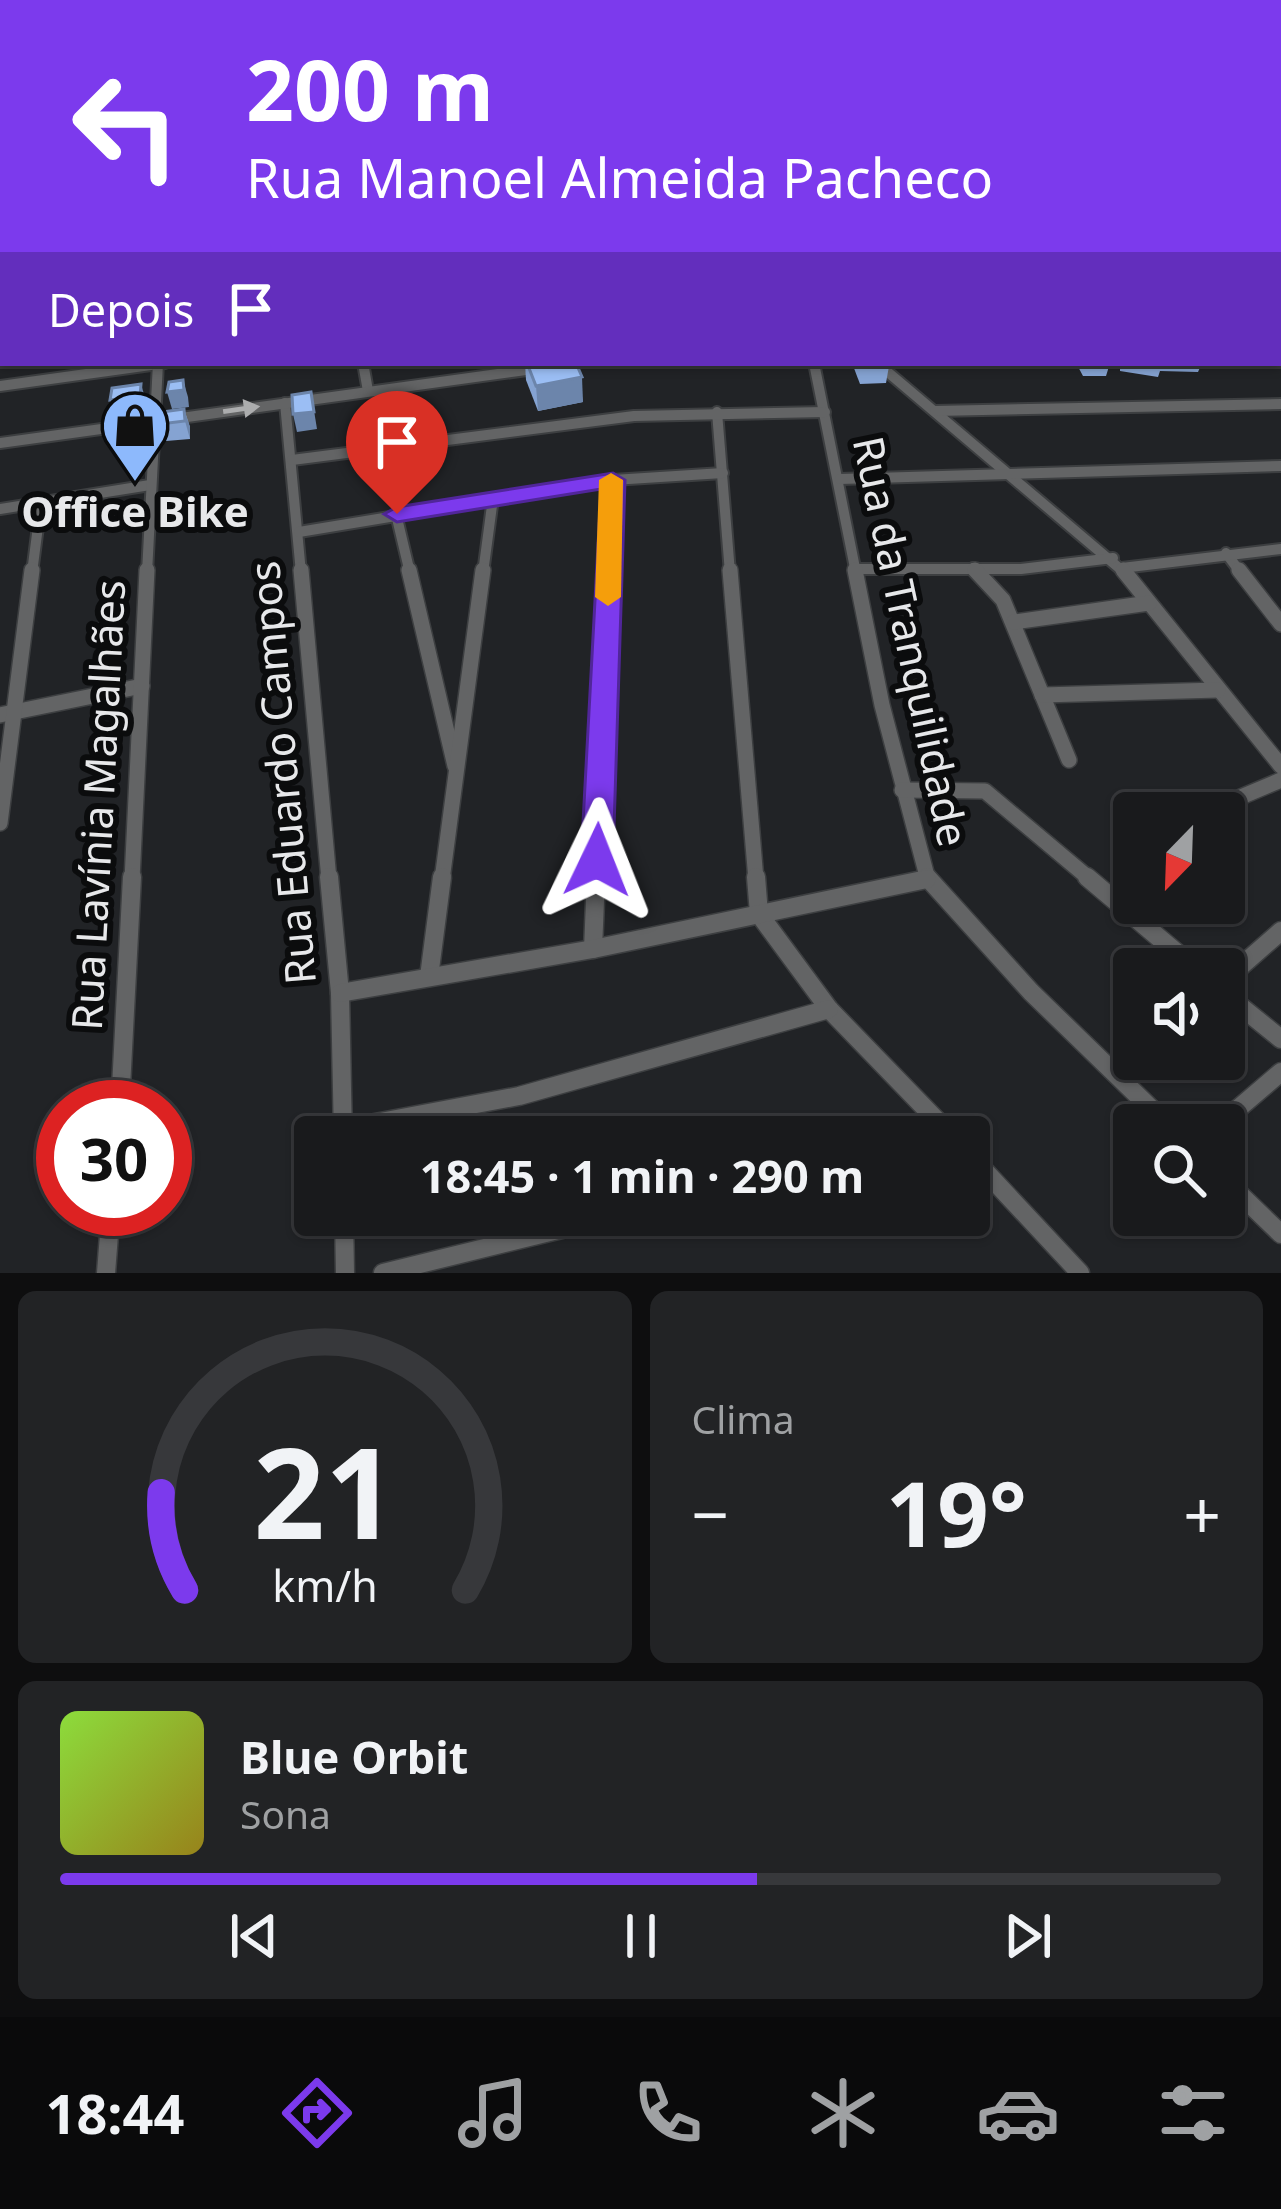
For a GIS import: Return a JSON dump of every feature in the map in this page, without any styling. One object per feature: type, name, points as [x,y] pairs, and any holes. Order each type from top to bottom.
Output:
[{"type":"street","points":[[0,386],[139,366]]},
{"type":"street","name":"Rua Lavínia Magalhães","points":[[121,1080],[160,366]]},
{"type":"street","points":[[364,366],[368,391]]},
{"type":"street","points":[[0,443],[555,366]]},
{"type":"street","name":"Rua da Tranquilidade","points":[[815,366],[902,790],[927,879],[1015,976],[1146,1104]]},
{"type":"street","points":[[881,366],[1118,563],[1281,768],[1239,792]]},
{"type":"street","name":"Rua Eduardo Campos","points":[[285,403],[340,993],[343,1116]]},
{"type":"street","points":[[935,411],[1281,404]]},
{"type":"street","points":[[717,412],[758,914],[829,1009],[933,1116]]},
{"type":"street","points":[[292,460],[602,419],[825,412]]},
{"type":"street","points":[[840,479],[1281,466]]},
{"type":"street","points":[[299,532],[613,480],[723,473]]},
{"type":"street","points":[[593,949],[613,480]]},
{"type":"street","points":[[0,509],[150,485]]},
{"type":"street","points":[[429,977],[493,498]]},
{"type":"street","points":[[0,823],[18,711],[41,502]]},
{"type":"street","points":[[397,514],[457,773]]},
{"type":"street","points":[[857,569],[1051,567],[1281,549]]},
{"type":"street","points":[[1226,553],[1281,624]]},
{"type":"street","points":[[973,568],[996,590],[1014,622],[1069,760]]},
{"type":"street","points":[[1014,622],[1149,603]]},
{"type":"street","points":[[0,715],[142,686]]},
{"type":"street","points":[[1042,695],[1218,689]]},
{"type":"street","points":[[902,790],[985,791],[1171,948]]},
{"type":"street","points":[[340,993],[593,949],[927,879]]},
{"type":"street","points":[[1245,963],[1281,931]]},
{"type":"street","points":[[422,1116],[538,1091],[829,1009]]},
{"type":"street","points":[[1245,1009],[1281,1039]]},
{"type":"street","points":[[1244,1104],[1281,1072]]},
{"type":"street","points":[[990,1177],[1080,1273]]},
{"type":"street","points":[[1245,1199],[1281,1234]]},
{"type":"street","points":[[106,1273],[109,1236]]},
{"type":"street","points":[[344,1236],[345,1273]]},
{"type":"street","points":[[383,1273],[534,1236]]},
{"type":"building","points":[[528,366],[577,366],[582,377],[536,386]]},
{"type":"building","points":[[183,380],[184,390],[167,392],[169,382]]},
{"type":"building","points":[[141,384],[140,396],[110,400],[112,388]]},
{"type":"building","points":[[311,392],[314,412],[293,414],[292,395]]},
{"type":"building","points":[[184,409],[185,421],[160,424],[162,412]]},
{"type":"slow traffic","points":[[608,597],[611,480]]},
{"type":"place","name":"Office Bike","points":[[135,484]]},
{"type":"route","points":[[397,514],[613,480],[597,860]]}]
